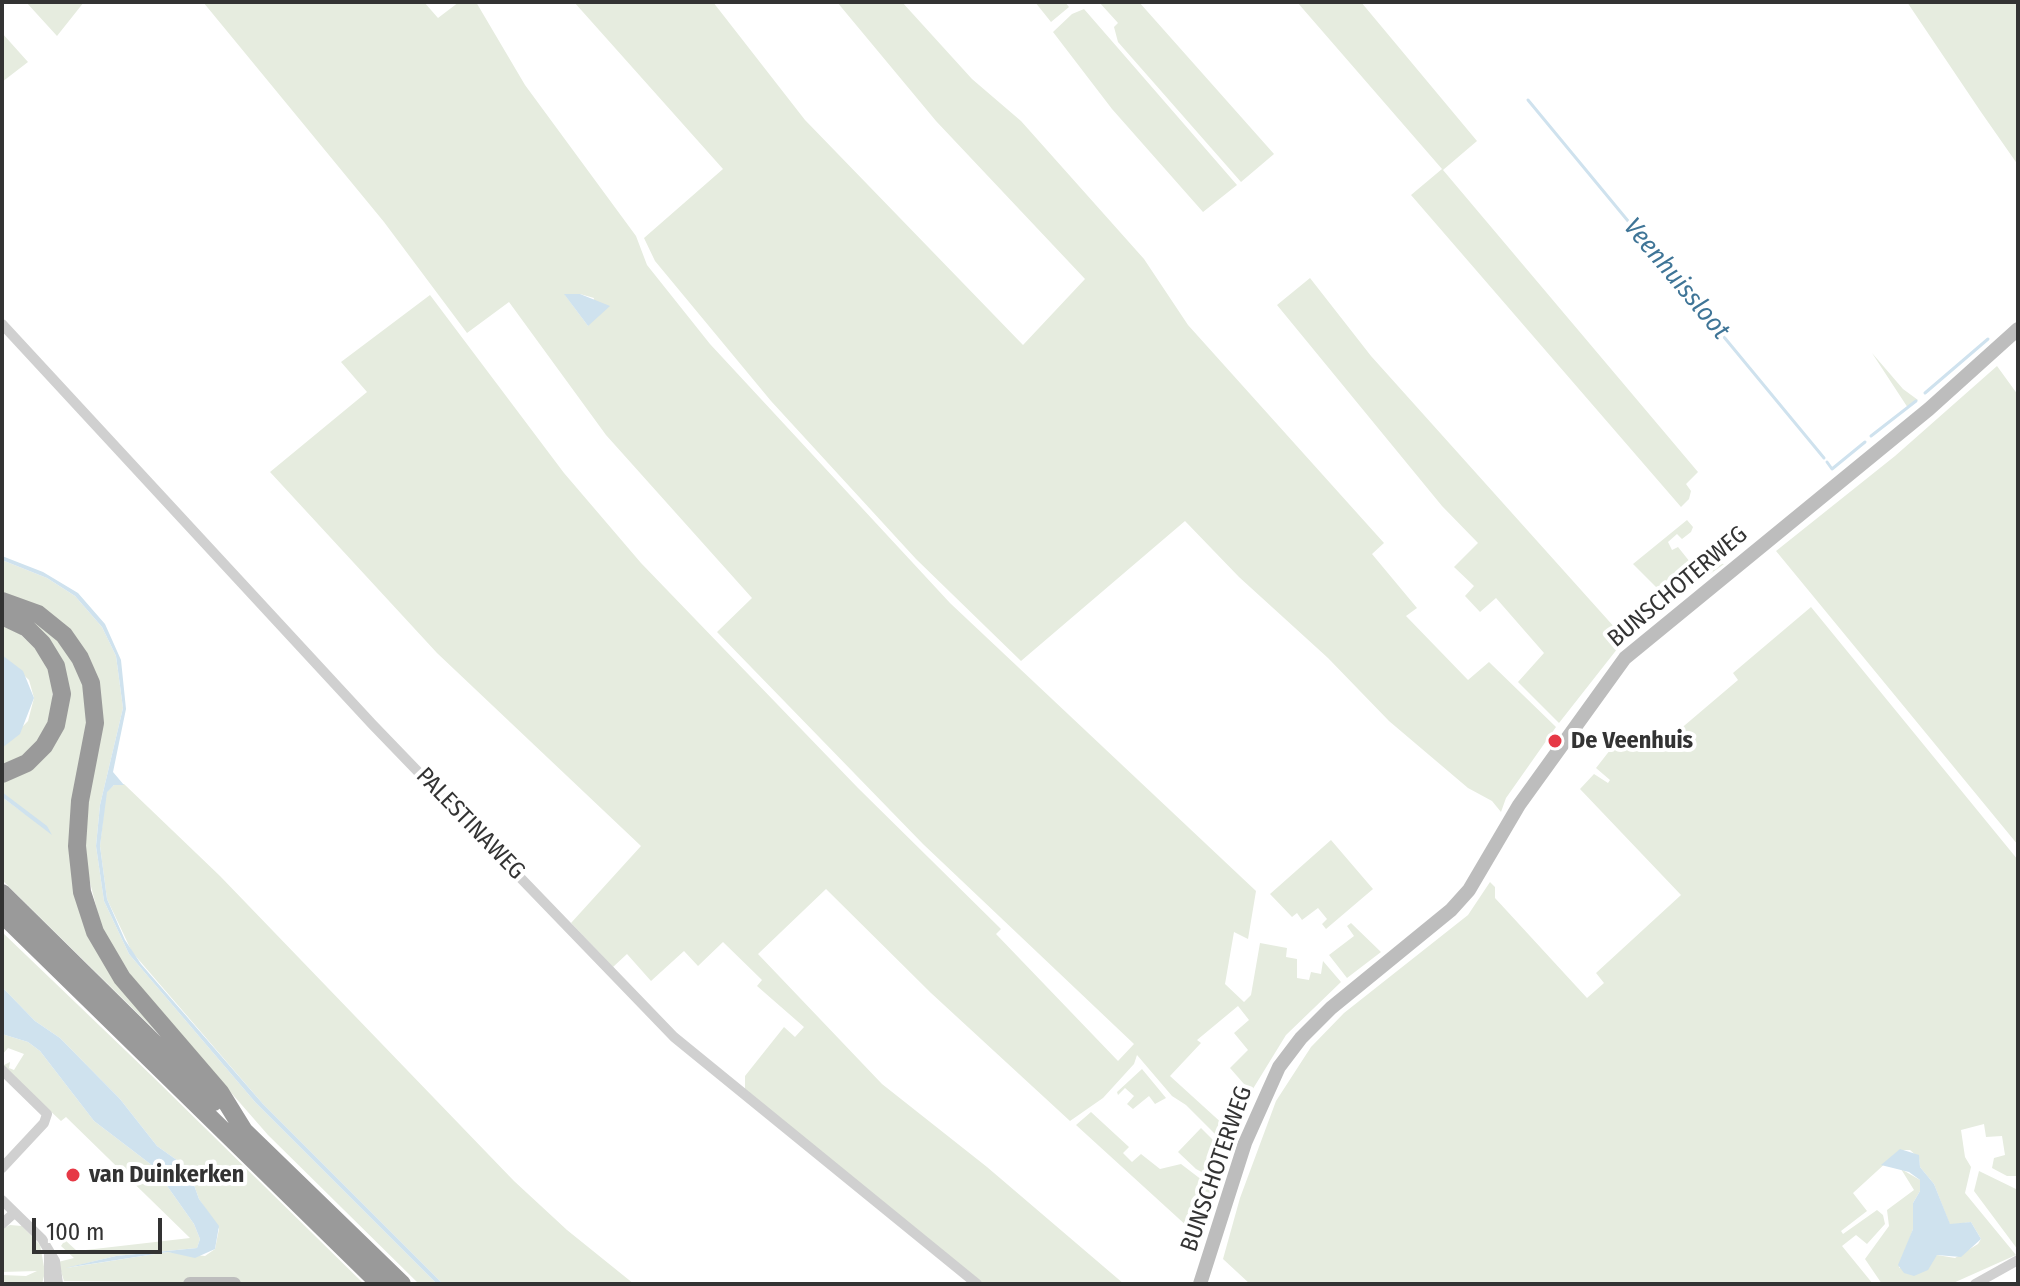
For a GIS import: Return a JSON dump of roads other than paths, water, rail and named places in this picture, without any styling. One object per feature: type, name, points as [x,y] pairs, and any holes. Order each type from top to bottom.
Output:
[{"type":"highway","points":[[2,601],[38,614],[64,635],[80,658],[91,683],[95,723],[80,801],[77,846],[82,892],[95,932],[122,978],[220,1092],[246,1134]]},
{"type":"highway","points":[[2,616],[27,628],[42,643],[56,666],[62,694],[56,725],[44,746],[27,763],[2,774]]},
{"type":"highway","points":[[2,893],[402,1284]]},
{"type":"highway","points":[[2,914],[380,1284]]},
{"type":"main road","name":"BUNSCHOTERWEG","points":[[1200,1284],[1245,1143],[1279,1067],[1301,1038],[1331,1008],[1451,910],[1469,890],[1519,805],[1625,658],[1929,409],[2018,329]]},
{"type":"main road","points":[[190,1284],[234,1284]]},
{"type":"street","name":"PALESTINAWEG","points":[[2,324],[372,724],[674,1037],[977,1284]]},
{"type":"street","points":[[2,1070],[47,1114],[44,1123],[2,1168]]},
{"type":"street","points":[[2,1200],[42,1239],[55,1261],[58,1284]]},
{"type":"street","points":[[2,1224],[14,1213]]},
{"type":"street","points":[[49,1252],[49,1284]]},
{"type":"street","points":[[1975,1284],[2018,1260]]},
{"type":"water","points":[[564,294],[580,294],[610,306],[588,326]]},
{"type":"water","points":[[2,556],[43,572],[78,593],[105,624],[121,660],[126,709],[113,772],[124,785],[114,785],[107,792],[100,846],[107,899],[125,940],[141,964],[263,1104],[443,1284],[437,1284],[255,1102],[129,954],[104,901],[96,846],[100,805],[123,708],[116,656],[102,627],[75,596],[47,578],[2,560]]},
{"type":"water","points":[[2,655],[23,671],[34,698],[20,734],[2,748]]},
{"type":"water","points":[[2,792],[47,826],[52,835],[2,797]]},
{"type":"water","points":[[2,987],[35,1021],[60,1038],[120,1099],[157,1146],[188,1168],[199,1199],[219,1226],[215,1249],[195,1258],[168,1252],[65,1268],[116,1256],[197,1248],[200,1239],[194,1224],[153,1166],[94,1121],[40,1051],[28,1042],[2,1034]]},
{"type":"water","points":[[1900,1149],[1919,1155],[1920,1167],[1934,1184],[1950,1224],[1971,1222],[1981,1239],[1961,1257],[1937,1255],[1928,1270],[1914,1276],[1904,1273],[1898,1265],[1913,1229],[1913,1203],[1920,1191],[1920,1180],[1909,1172],[1881,1165]]},
{"type":"waterway","name":"Veenhuissloot","points":[[1528,100],[1824,458]]},
{"type":"waterway","name":"Veenhuissloot","points":[[1925,393],[1988,339]]},
{"type":"waterway","name":"Veenhuissloot","points":[[1871,436],[1916,401]]},
{"type":"waterway","name":"Veenhuissloot","points":[[1827,462],[1832,469],[1865,442]]},
{"type":"place","name":"De Veenhuis","points":[[1555,741]]},
{"type":"place","name":"van Duinkerken","points":[[73,1175]]}]
